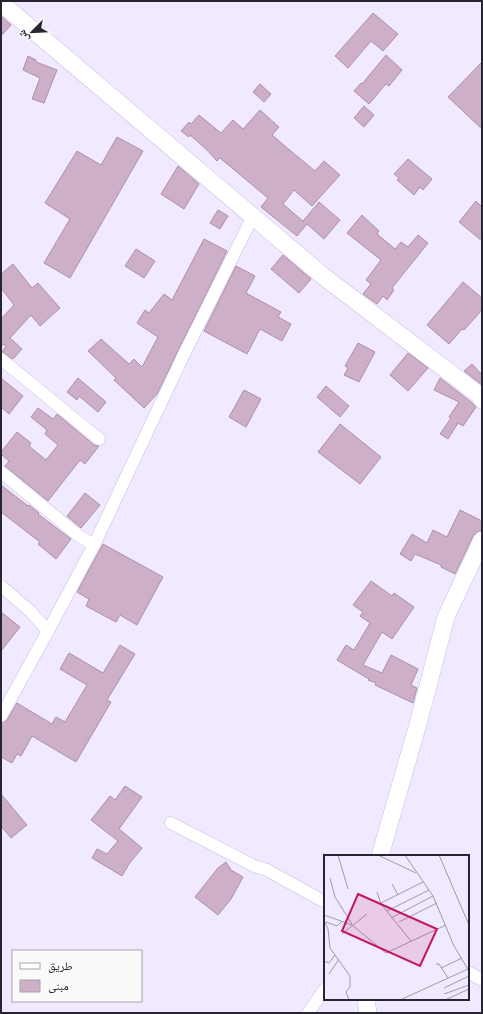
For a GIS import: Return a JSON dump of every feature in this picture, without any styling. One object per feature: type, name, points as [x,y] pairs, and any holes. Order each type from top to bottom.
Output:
[{"type":"street","points":[[1,3],[323,276],[480,395],[482,400]]},
{"type":"street","points":[[1,716],[94,545],[184,354],[253,216]]},
{"type":"street","points":[[1,358],[99,439]]},
{"type":"street","points":[[1,472],[78,536],[94,545]]},
{"type":"street","points":[[380,855],[418,724],[446,617],[482,540]]},
{"type":"street","points":[[1,586],[30,611],[48,631]]},
{"type":"street","points":[[171,823],[254,866],[267,870],[324,901]]},
{"type":"street","points":[[469,973],[482,980]]},
{"type":"street","points":[[308,1013],[324,990]]},
{"type":"street","points":[[366,1000],[368,1013]]},
{"type":"building","points":[[373,13],[398,34],[383,51],[371,41],[348,68],[335,56]]},
{"type":"building","points":[[1,16],[11,25],[1,36]]},
{"type":"building","points":[[386,55],[402,70],[389,86],[386,84],[369,104],[354,91],[361,83],[362,84]]},
{"type":"building","points":[[28,56],[36,60],[36,62],[57,70],[44,103],[32,99],[40,78],[23,70]]},
{"type":"building","points":[[482,62],[482,129],[448,97]]},
{"type":"building","points":[[260,84],[271,94],[264,102],[253,92]]},
{"type":"building","points":[[364,106],[374,115],[364,127],[354,118]]},
{"type":"building","points":[[260,110],[279,127],[272,135],[315,171],[324,161],[340,175],[312,206],[294,190],[283,204],[304,222],[303,221],[319,202],[340,220],[324,239],[307,224],[297,236],[261,207],[268,198],[220,158],[217,161],[190,135],[189,137],[181,131],[189,122],[191,124],[199,115],[221,133],[233,120],[243,129]]},
{"type":"building","points":[[117,137],[143,151],[70,278],[44,263],[70,219],[45,203],[77,151],[101,165]]},
{"type":"building","points":[[408,159],[432,179],[423,190],[420,187],[414,195],[397,180],[399,178],[394,174]]},
{"type":"building","points":[[178,166],[199,184],[184,209],[161,194]]},
{"type":"building","points":[[476,201],[482,207],[482,241],[459,222]]},
{"type":"building","points":[[218,210],[228,216],[220,229],[210,223]]},
{"type":"building","points":[[362,215],[379,231],[377,234],[395,249],[401,242],[408,247],[418,235],[428,243],[392,288],[394,290],[387,300],[383,296],[377,304],[363,294],[371,284],[366,280],[381,260],[347,233]]},
{"type":"building","points":[[204,239],[227,251],[157,394],[144,408],[114,380],[116,378],[88,351],[101,339],[129,364],[134,359],[142,367],[158,337],[137,323],[145,310],[149,313],[164,294],[172,300]]},
{"type":"building","points":[[136,249],[155,261],[144,278],[125,266]]},
{"type":"building","points":[[283,255],[311,279],[299,293],[271,269]]},
{"type":"building","points":[[13,264],[32,288],[38,283],[60,308],[40,326],[31,315],[10,338],[22,349],[13,359],[2,352],[6,346],[4,344],[1,347],[1,319],[14,305],[1,288],[1,274]]},
{"type":"building","points":[[236,266],[255,276],[246,293],[281,312],[278,317],[291,324],[282,341],[260,329],[247,354],[204,331]]},
{"type":"building","points":[[463,282],[482,298],[482,310],[449,344],[427,325]]},
{"type":"building","points":[[358,343],[375,352],[359,382],[344,375],[348,368],[345,366]]},
{"type":"building","points":[[408,353],[428,368],[408,391],[390,375]]},
{"type":"building","points":[[472,364],[482,375],[482,385],[464,371]]},
{"type":"building","points":[[1,378],[23,396],[9,414],[1,407]]},
{"type":"building","points":[[78,378],[106,402],[98,412],[79,396],[77,400],[67,392]]},
{"type":"building","points":[[440,378],[476,407],[463,426],[458,423],[448,439],[440,434],[451,418],[449,417],[459,402],[434,390]]},
{"type":"building","points":[[326,386],[349,406],[340,417],[317,397]]},
{"type":"building","points":[[244,390],[261,399],[246,427],[229,417]]},
{"type":"building","points":[[38,408],[53,419],[57,414],[94,445],[99,446],[85,464],[80,460],[48,501],[5,466],[9,461],[1,454],[17,432],[31,443],[29,446],[46,460],[58,445],[45,434],[47,430],[31,417]]},
{"type":"building","points":[[340,424],[381,457],[360,484],[318,452]]},
{"type":"building","points":[[1,485],[28,506],[29,505],[39,513],[38,514],[71,539],[56,559],[38,544],[40,542],[1,512]]},
{"type":"building","points":[[85,493],[100,505],[81,528],[67,516]]},
{"type":"building","points":[[460,510],[482,521],[482,530],[473,536],[455,574],[441,567],[441,565],[415,554],[411,561],[400,554],[412,534],[427,543],[433,530],[447,537]]},
{"type":"building","points":[[103,544],[163,577],[137,625],[120,615],[116,622],[86,606],[89,599],[77,592]]},
{"type":"building","points":[[371,581],[392,596],[394,593],[414,607],[392,639],[382,632],[363,665],[382,673],[391,655],[418,669],[411,685],[417,688],[413,703],[375,685],[376,683],[368,680],[369,679],[337,660],[346,645],[354,650],[370,623],[360,616],[363,612],[353,605]]},
{"type":"building","points":[[1,612],[20,627],[1,651]]},
{"type":"building","points":[[120,645],[135,654],[107,700],[111,702],[76,762],[32,736],[21,756],[17,754],[12,763],[1,757],[1,723],[7,720],[17,703],[52,724],[56,717],[65,722],[87,685],[60,669],[69,653],[103,673]]},
{"type":"building","points":[[125,786],[142,797],[119,829],[142,848],[129,864],[122,876],[92,858],[97,849],[107,854],[118,841],[91,820],[110,796],[115,800]]},
{"type":"building","points":[[1,794],[27,825],[11,838],[1,826]]},
{"type":"building","points":[[226,862],[231,870],[243,877],[231,899],[218,915],[195,897],[218,868]]}]
